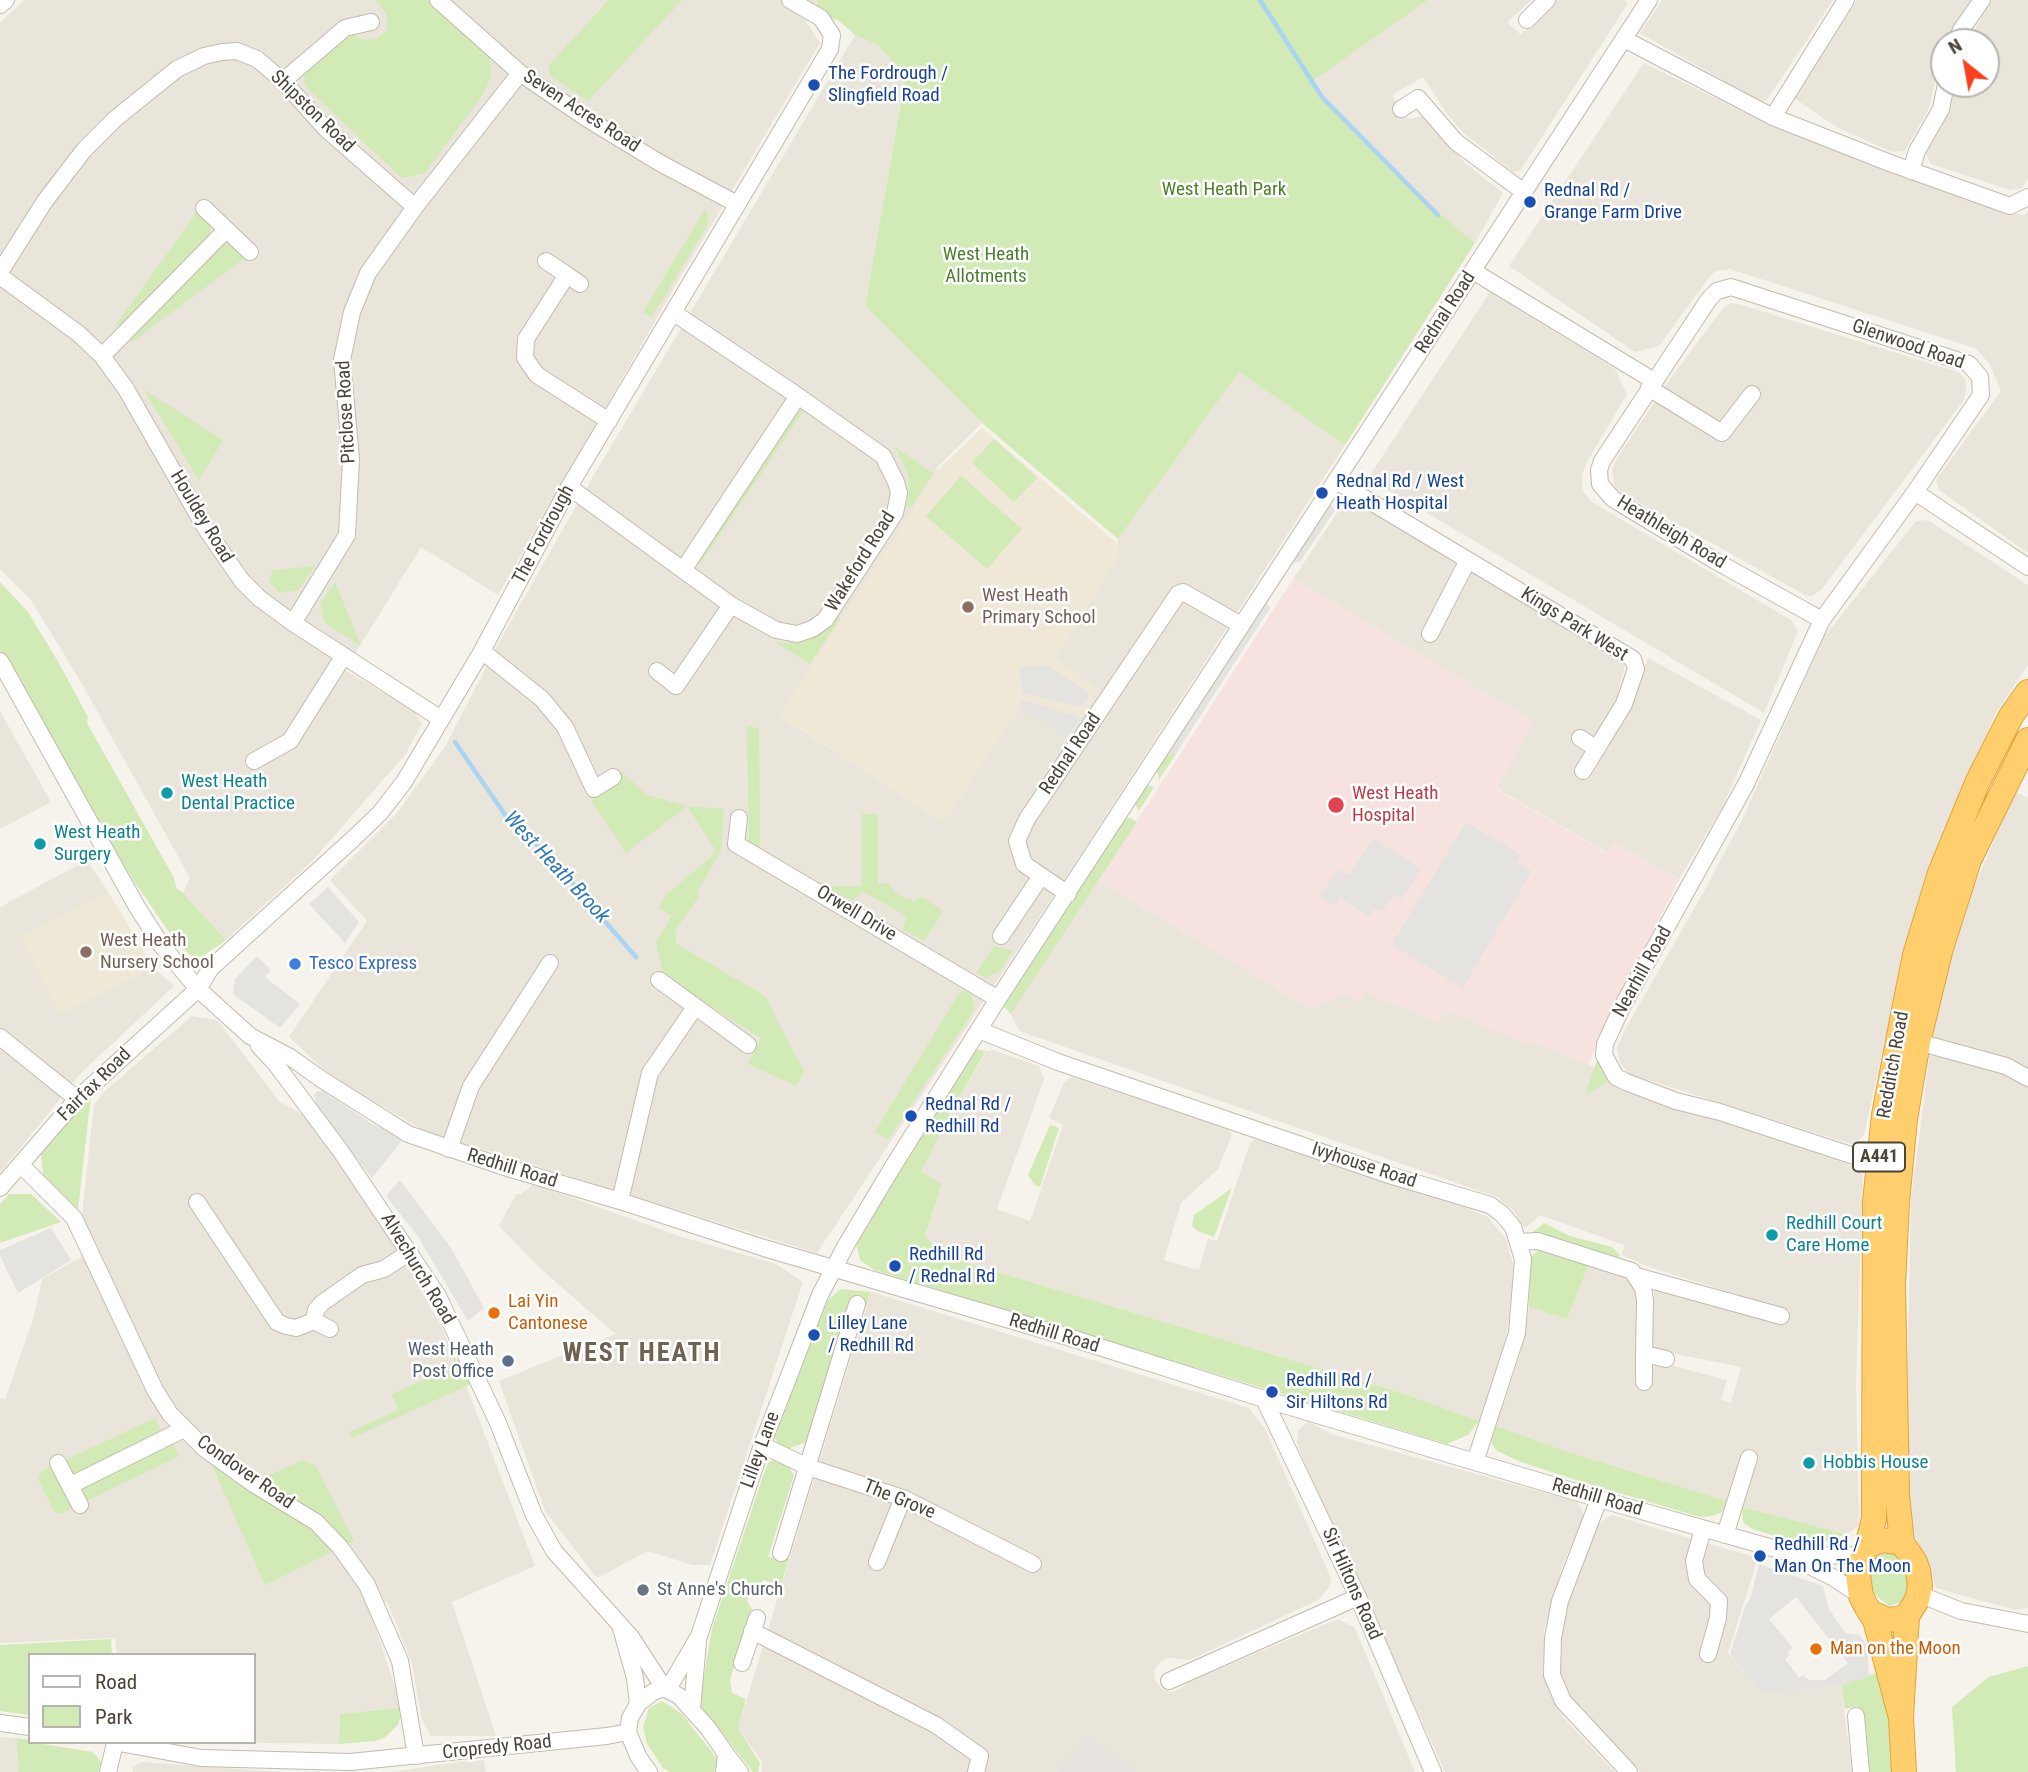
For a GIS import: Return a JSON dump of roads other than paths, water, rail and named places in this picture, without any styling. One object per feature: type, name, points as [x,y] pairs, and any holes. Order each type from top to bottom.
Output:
[{"type":"highway","name":"Redditch Road","points":[[1865,1550],[1874,1519],[1875,1202],[1884,1115],[1918,943],[1940,873],[1978,781],[2020,721],[2028,692]]},
{"type":"highway","name":"Redditch Road","points":[[1902,1543],[1896,1494],[1893,1285],[1905,1119],[1918,1042],[1941,948],[1969,860],[2028,740]]},
{"type":"highway","points":[[1865,1550],[1882,1540],[1902,1543],[1915,1562],[1919,1594]]},
{"type":"highway","name":"A441","points":[[1865,1550],[1858,1575],[1866,1604],[1875,1620],[1901,1718]]},
{"type":"highway","name":"A441","points":[[1903,1772],[1901,1718],[1907,1616],[1919,1594]]},
{"type":"highway","points":[[1866,1604],[1878,1618],[1892,1620],[1907,1616]]},
{"type":"street","points":[[0,5],[6,0]]},
{"type":"street","name":"Seven Acres Road","points":[[438,0],[520,73],[586,118],[660,163],[737,204]]},
{"type":"street","name":"The Fordrough","points":[[198,989],[211,968],[380,813],[404,782],[482,651],[569,487],[830,49],[832,35],[821,19],[790,0]]},
{"type":"street","points":[[1527,20],[1547,0]]},
{"type":"street","points":[[1773,117],[1846,0]]},
{"type":"street","points":[[1962,28],[1982,0]]},
{"type":"street","name":"Rednal Road","points":[[834,1268],[892,1168],[979,1030],[1648,1]]},
{"type":"street","points":[[283,81],[345,29],[371,22]]},
{"type":"street","points":[[1624,39],[1773,117],[1911,171],[2010,206],[2028,197]]},
{"type":"street","name":"Shipston Road","points":[[0,274],[45,201],[84,150],[115,118],[177,69],[204,56],[237,51],[257,59],[283,81],[325,128],[415,206]]},
{"type":"street","name":"Pitclose Road","points":[[293,623],[347,534],[351,459],[342,360],[352,313],[368,273],[415,206],[520,73]]},
{"type":"street","points":[[1401,109],[1418,98],[1456,142],[1524,192]]},
{"type":"street","points":[[1911,171],[1917,151],[1941,109],[1943,98]]},
{"type":"street","points":[[204,208],[250,252]]},
{"type":"street","points":[[102,356],[226,230]]},
{"type":"street","points":[[545,261],[574,279],[526,340],[525,358],[537,375],[609,421]]},
{"type":"street","points":[[1473,271],[1723,433],[1752,394]]},
{"type":"street","name":"Houldey Road","points":[[0,274],[79,334],[102,356],[126,389],[227,562],[259,598],[441,719]]},
{"type":"street","name":"Glenwood Road","points":[[1652,385],[1709,299],[1717,292],[1731,287],[1969,364],[1980,377],[1981,395],[1915,492]]},
{"type":"street","name":"Wakeford Road","points":[[569,487],[731,605],[776,631],[797,634],[812,629],[825,620],[895,513],[899,494],[883,456],[674,313]]},
{"type":"street","name":"Heathleigh Road","points":[[1652,385],[1602,461],[1599,477],[1604,490],[1614,499],[1712,559],[1822,620]]},
{"type":"street","points":[[683,570],[798,396]]},
{"type":"street","name":"Kings Park West","points":[[1336,481],[1633,659],[1636,668],[1624,704],[1583,771]]},
{"type":"street","points":[[1822,620],[1915,492],[2028,567]]},
{"type":"street","points":[[1430,634],[1468,560]]},
{"type":"street","name":"Rednal Road","points":[[1068,894],[1024,864],[1017,841],[1023,827],[1178,594],[1183,592],[1241,625]]},
{"type":"street","points":[[657,671],[676,685],[731,605]]},
{"type":"street","name":"Nearhill Road","points":[[1822,620],[1746,784],[1623,1005],[1605,1044],[1604,1055],[1616,1077],[1626,1082],[1676,1101],[1720,1112],[1878,1164]]},
{"type":"street","points":[[482,651],[542,699],[565,727],[594,789],[613,777]]},
{"type":"street","points":[[254,761],[290,741],[344,657]]},
{"type":"street","name":"Redhill Road","points":[[0,661],[137,907],[162,946],[198,989],[250,1037],[290,1056],[408,1134],[834,1268],[1703,1529],[1801,1556],[1865,1550]]},
{"type":"street","points":[[1580,738],[1597,749]]},
{"type":"street","name":"Orwell Drive","points":[[739,818],[736,844],[999,999]]},
{"type":"street","points":[[1000,936],[1041,876]]},
{"type":"street","points":[[449,1149],[471,1086],[550,962]]},
{"type":"street","points":[[659,980],[748,1045]]},
{"type":"street","name":"Fairfax Road","points":[[0,1188],[77,1099],[198,989]]},
{"type":"street","points":[[620,1201],[650,1073],[695,1007]]},
{"type":"street","name":"Ivyhouse Road","points":[[979,1030],[1058,1062],[1386,1174],[1490,1206],[1513,1227],[1523,1259],[1523,1275],[1517,1333],[1475,1462]]},
{"type":"street","points":[[0,1037],[77,1099]]},
{"type":"street","name":"Alvechurch Road","points":[[250,1037],[301,1096],[438,1296],[498,1423],[534,1515],[554,1551],[643,1653],[666,1688],[692,1709],[726,1754]]},
{"type":"street","points":[[1918,1042],[2006,1066],[2028,1077]]},
{"type":"street","points":[[301,1096],[321,1079]]},
{"type":"street","name":"Condover Road","points":[[21,1165],[74,1218],[155,1390],[170,1414],[205,1449],[316,1522],[340,1547],[367,1584],[400,1661],[416,1756]]},
{"type":"street","points":[[197,1202],[277,1322],[296,1328],[314,1321],[330,1329]]},
{"type":"street","points":[[1519,1242],[1538,1241],[1624,1267],[1636,1276],[1781,1316]]},
{"type":"street","points":[[314,1321],[316,1310],[322,1303],[362,1275],[384,1269],[410,1252]]},
{"type":"street","name":"Lilley Lane","points":[[666,1688],[699,1636],[762,1445],[820,1295],[834,1268]]},
{"type":"street","points":[[1636,1276],[1643,1288],[1645,1300],[1644,1382]]},
{"type":"street","points":[[781,1553],[858,1304]]},
{"type":"street","points":[[1644,1354],[1666,1359]]},
{"type":"street","name":"Sir Hiltons Road","points":[[1264,1399],[1358,1597],[1433,1772]]},
{"type":"street","points":[[71,1485],[184,1429]]},
{"type":"street","name":"The Grove","points":[[762,1445],[808,1467],[903,1498],[1033,1564]]},
{"type":"street","points":[[1725,1535],[1749,1458]]},
{"type":"street","points":[[58,1463],[80,1505]]},
{"type":"street","points":[[877,1562],[903,1498]]},
{"type":"street","points":[[1599,1499],[1560,1601],[1553,1638],[1552,1675],[1563,1701],[1629,1772]]},
{"type":"street","points":[[1703,1529],[1694,1561],[1697,1579],[1719,1601],[1718,1639],[1708,1654]]},
{"type":"street","name":"Redhill Road","points":[[1801,1556],[1812,1567],[1834,1578],[1866,1604]]},
{"type":"street","points":[[1919,1594],[1961,1611],[2028,1624]]},
{"type":"street","points":[[1169,1681],[1358,1597]]},
{"type":"street","name":"Alvechurch Road","points":[[620,1625],[635,1678],[638,1704]]},
{"type":"street","points":[[742,1663],[755,1625],[936,1725],[980,1756],[976,1772]]},
{"type":"street","name":"Lilley Lane","points":[[692,1709],[699,1636]]},
{"type":"street","name":"Alvechurch Road","points":[[643,1653],[669,1672],[678,1672]]},
{"type":"street","points":[[649,1772],[638,1756],[628,1732],[630,1718],[638,1704],[653,1692],[666,1688]]},
{"type":"street","points":[[1856,1716],[1861,1772]]},
{"type":"street","points":[[0,1723],[28,1727]]},
{"type":"street","name":"Cropredy Road","points":[[125,1744],[201,1758],[350,1767],[416,1756],[628,1732]]},
{"type":"street","points":[[108,1772],[114,1744]]},
{"type":"street","points":[[724,1772],[726,1754]]},
{"type":"street","points":[[726,1754],[740,1772]]},
{"type":"waterway","points":[[1260,0],[1322,97],[1438,215]]},
{"type":"waterway","name":"West Heath Brook","points":[[455,742],[508,819],[533,840],[586,896],[636,957]]},
{"type":"place","name":"The Fordrough / Slingfield Road","points":[[814,85]]},
{"type":"place","name":"Rednal Rd / Grange Farm Drive","points":[[1530,202]]},
{"type":"place","name":"Rednal Rd / West Heath Hospital","points":[[1322,493]]},
{"type":"place","name":"West Heath Primary School","points":[[968,607]]},
{"type":"place","name":"West Heath Dental Practice","points":[[167,793]]},
{"type":"place","name":"West Heath Hospital","points":[[1336,805]]},
{"type":"place","name":"West Heath Surgery","points":[[40,844]]},
{"type":"place","name":"West Heath Nursery School","points":[[86,952]]},
{"type":"place","name":"Tesco Express","points":[[295,964]]},
{"type":"place","name":"Rednal Rd / Redhill Rd","points":[[911,1116]]},
{"type":"place","name":"Redhill Court Care Home","points":[[1772,1235]]},
{"type":"place","name":"Redhill Rd / Rednal Rd","points":[[895,1266]]},
{"type":"place","name":"Lai Yin Cantonese","points":[[494,1313]]},
{"type":"place","name":"Lilley Lane / Redhill Rd","points":[[814,1335]]},
{"type":"place","name":"West Heath Post Office","points":[[508,1361]]},
{"type":"place","name":"Redhill Rd / Sir Hiltons Rd","points":[[1272,1392]]},
{"type":"place","name":"Hobbis House","points":[[1809,1463]]},
{"type":"place","name":"Redhill Rd / Man On The Moon","points":[[1760,1556]]},
{"type":"place","name":"St Anne's Church","points":[[643,1590]]},
{"type":"place","name":"Man on the Moon","points":[[1816,1649]]},
{"type":"district","name":"WEST HEATH","points":[[642,1354]]},
{"type":"park label","name":"West Heath Park","points":[[1224,190]]},
{"type":"park label","name":"West Heath Allotments","points":[[986,266]]}]
